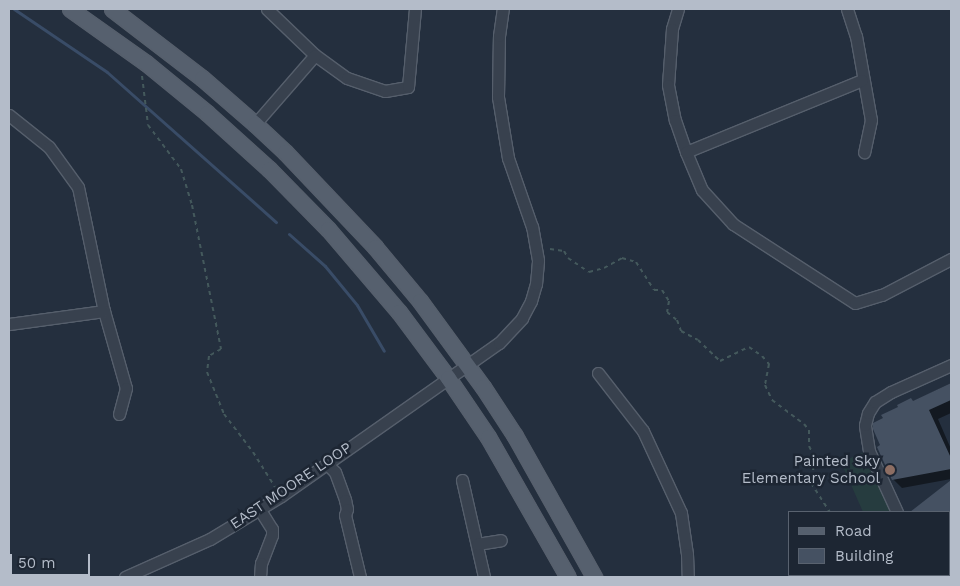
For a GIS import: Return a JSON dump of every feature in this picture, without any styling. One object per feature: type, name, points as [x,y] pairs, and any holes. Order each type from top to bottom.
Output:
[{"type":"main road","points":[[70,9],[146,63],[207,113],[269,169],[322,223],[389,299],[448,378],[488,437],[568,577]]},
{"type":"main road","points":[[112,9],[202,78],[255,124],[286,152],[375,246],[468,364],[515,436],[594,577]]},
{"type":"street","points":[[267,9],[315,55],[347,78],[385,91],[408,86],[415,9]]},
{"type":"street","name":"EAST MOORE LOOP","points":[[125,577],[182,554],[260,510],[498,343],[522,318],[531,301],[538,273],[536,245],[508,158],[498,97],[499,36],[503,9]]},
{"type":"street","points":[[678,9],[672,29],[668,85],[675,120],[702,190],[733,224],[855,303],[882,295],[951,259]]},
{"type":"street","points":[[847,9],[856,36],[862,80],[871,120],[864,152]]},
{"type":"street","points":[[255,124],[315,55]]},
{"type":"street","points":[[686,152],[862,80]]},
{"type":"street","points":[[9,116],[49,147],[78,187],[104,311],[126,388],[119,414]]},
{"type":"street","points":[[9,324],[104,311]]},
{"type":"street","points":[[897,511],[869,451],[865,425],[868,413],[875,402],[891,392],[951,365]]},
{"type":"street","points":[[598,373],[643,431],[680,513],[687,554],[688,577]]},
{"type":"street","points":[[326,464],[335,472],[341,488],[360,577]]},
{"type":"street","points":[[462,480],[484,577]]},
{"type":"street","points":[[260,510],[272,529],[272,535],[261,563],[260,577]]},
{"type":"street","points":[[477,544],[501,540]]},
{"type":"path","points":[[142,74],[148,125],[181,169],[192,206],[221,348],[210,356],[207,372],[224,414],[253,452],[281,496]]},
{"type":"path","points":[[550,248],[564,251],[568,258],[589,272],[604,268],[622,258],[636,262],[654,290],[662,290],[669,301],[667,312],[678,320],[681,331],[698,340],[720,361],[749,346],[762,356],[769,364],[765,385],[772,400],[804,424],[809,430],[809,446],[815,458],[811,483],[829,511]]},
{"type":"green space","points":[[864,452],[891,511],[863,511],[841,462]]},
{"type":"building","points":[[951,383],[951,400],[929,410],[951,458],[951,469],[892,480],[877,447],[880,445],[873,429],[873,423],[883,418],[881,415],[898,407],[897,405],[911,398],[913,401]]},
{"type":"building","points":[[951,480],[951,512],[911,511]]},
{"type":"waterway","points":[[14,9],[107,72],[276,222]]},
{"type":"waterway","points":[[289,234],[325,266],[357,305],[384,351]]},
{"type":"place","name":"Painted Sky Elementary School","points":[[890,470]]}]
